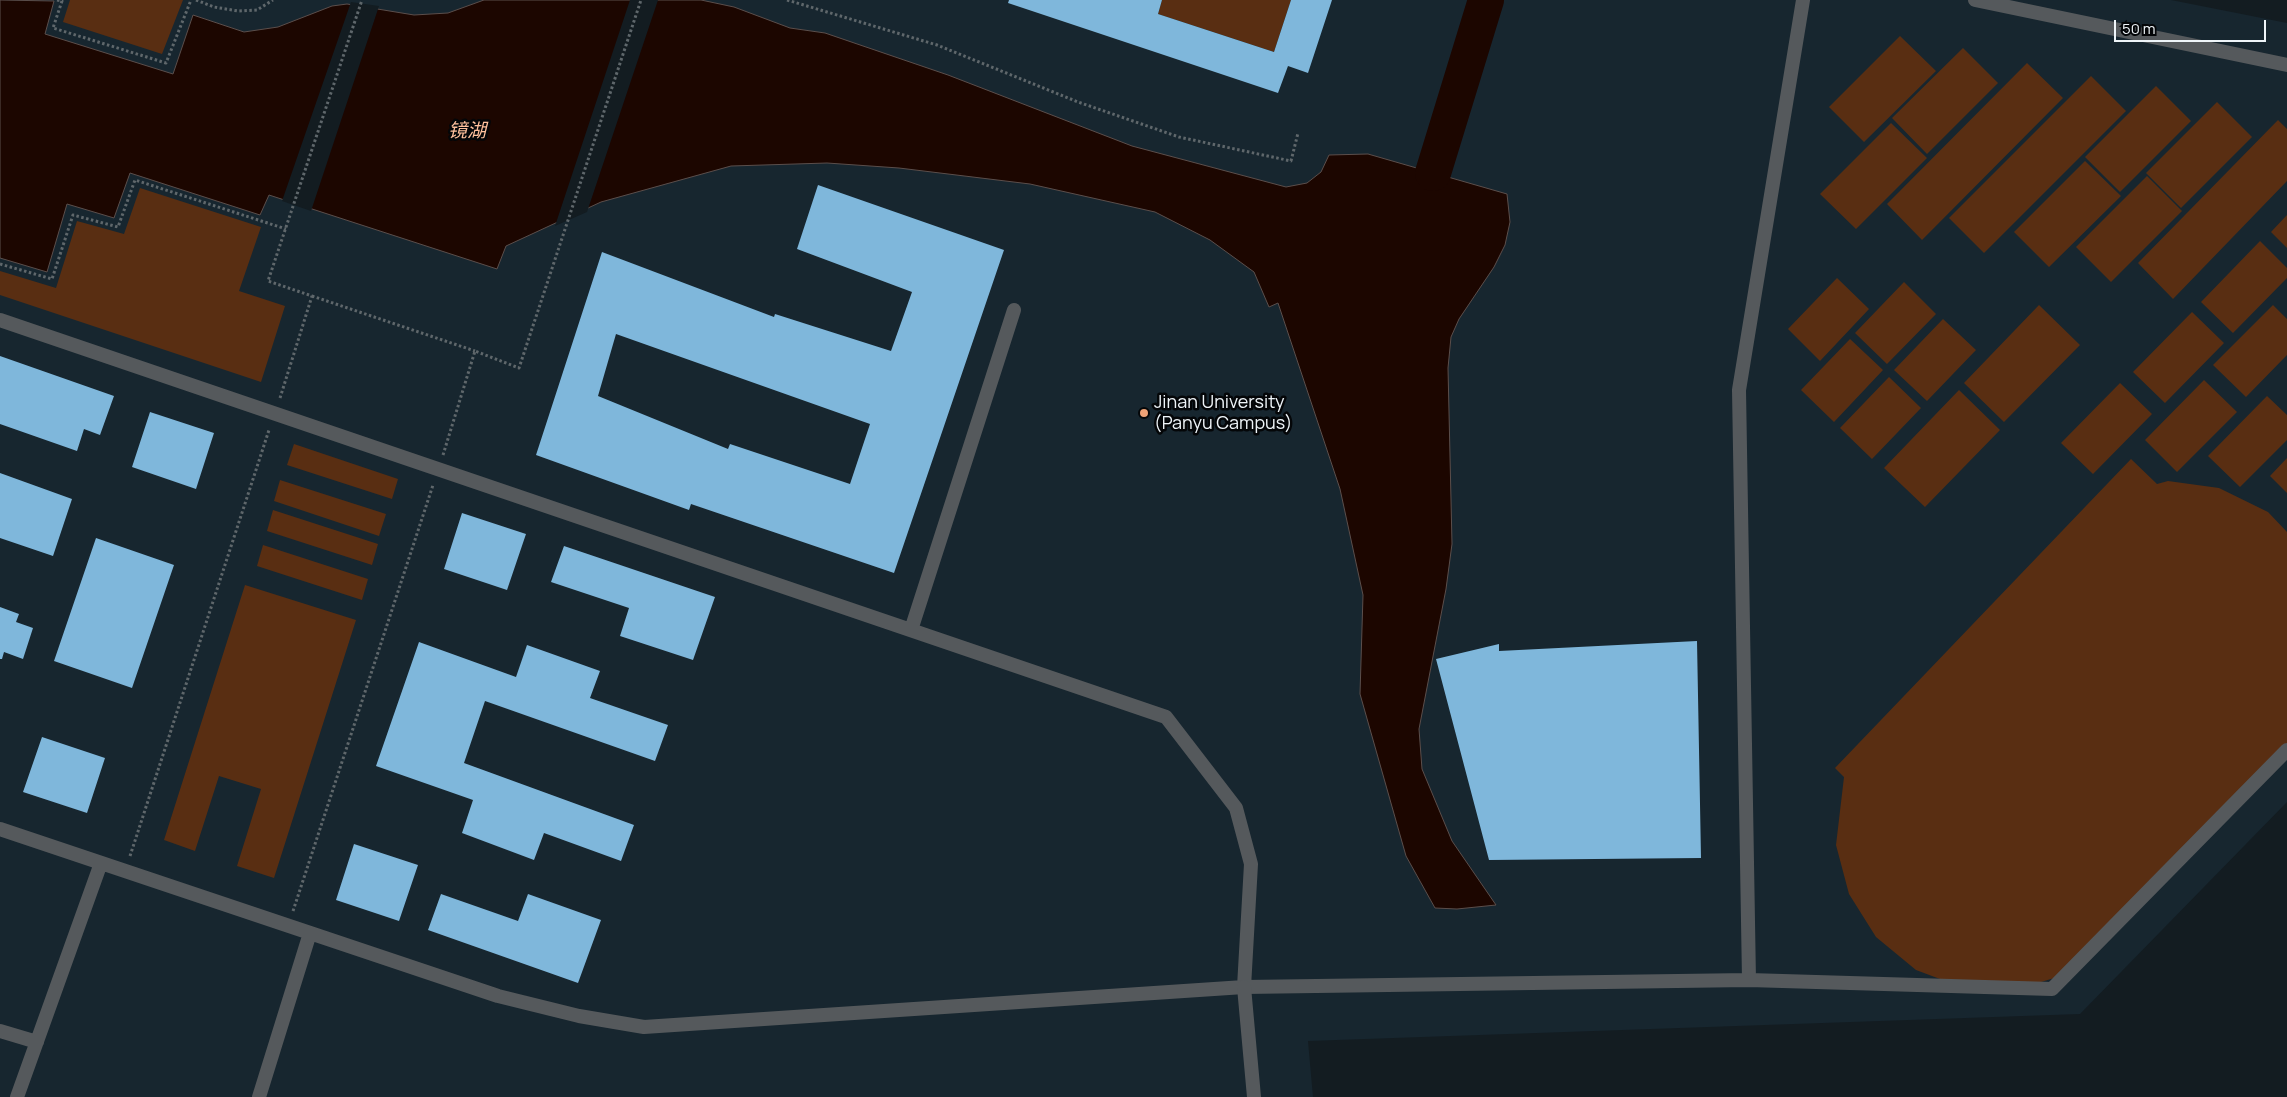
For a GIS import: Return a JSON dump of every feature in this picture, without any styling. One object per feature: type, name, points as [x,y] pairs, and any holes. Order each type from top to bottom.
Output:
[{"type":"street","points":[[1748,980],[1739,390],[1802,0]]},
{"type":"street","points":[[1975,0],[2287,65]]},
{"type":"street","points":[[911,630],[1014,310]]},
{"type":"street","points":[[0,320],[1166,717],[1236,808],[1251,864],[1244,987],[1254,1097]]},
{"type":"street","points":[[0,829],[498,996],[579,1016],[644,1027],[1244,987],[1748,980],[2052,989],[2287,750]]},
{"type":"street","points":[[17,1097],[101,863]]},
{"type":"street","points":[[259,1097],[310,933]]},
{"type":"street","points":[[0,1031],[37,1042]]},
{"type":"path","points":[[58,0],[62,2],[53,28],[166,63],[191,0]]},
{"type":"path","points":[[196,0],[214,7],[238,11],[257,10],[273,0]]},
{"type":"path","points":[[362,0],[268,281],[475,351],[519,368],[641,0]]},
{"type":"path","points":[[787,0],[937,46],[1078,102],[1179,137],[1291,161],[1298,132]]},
{"type":"path","points":[[0,264],[52,279],[73,215],[118,227],[135,180],[286,230]]},
{"type":"path","points":[[126,871],[312,296]]},
{"type":"path","points":[[288,926],[438,470],[475,351]]},
{"type":"shaded area","name":"Jinan University (Panyu Campus)","points":[[0,0],[2171,0],[2287,23],[2287,802],[2080,1014],[1308,1041],[1313,1097],[0,1097]]},
{"type":"shaded area","points":[[70,0],[183,0],[162,54],[63,22]]},
{"type":"shaded area","points":[[1162,0],[1291,0],[1274,52],[1158,14]]},
{"type":"shaded area","points":[[1900,36],[1936,71],[1864,142],[1829,107]]},
{"type":"shaded area","points":[[1963,48],[1998,83],[1927,154],[1892,118]]},
{"type":"shaded area","points":[[2027,63],[2063,98],[1922,240],[1887,204]]},
{"type":"shaded area","points":[[2091,76],[2126,111],[1984,253],[1949,218]]},
{"type":"shaded area","points":[[2156,86],[2191,121],[2120,192],[2085,157]]},
{"type":"shaded area","points":[[2217,102],[2252,137],[2181,208],[2146,173]]},
{"type":"shaded area","points":[[2278,120],[2287,129],[2287,181],[2173,299],[2138,263]]},
{"type":"shaded area","points":[[1891,123],[1927,158],[1856,229],[1820,194]]},
{"type":"shaded area","points":[[2085,161],[2121,196],[2049,267],[2014,232]]},
{"type":"shaded area","points":[[2147,176],[2182,211],[2111,282],[2076,247]]},
{"type":"shaded area","points":[[140,188],[261,227],[239,291],[285,306],[261,382],[0,295],[0,271],[56,288],[77,221],[124,234]]},
{"type":"shaded area","points":[[2287,215],[2287,248],[2271,232]]},
{"type":"shaded area","points":[[2260,241],[2287,268],[2287,278],[2233,333],[2201,302]]},
{"type":"shaded area","points":[[1837,278],[1869,309],[1820,361],[1788,329]]},
{"type":"shaded area","points":[[1904,282],[1936,314],[1887,364],[1855,333]]},
{"type":"shaded area","points":[[2039,305],[2080,345],[2004,422],[1964,383]]},
{"type":"shaded area","points":[[2273,305],[2287,319],[2287,355],[2246,397],[2213,365]]},
{"type":"shaded area","points":[[2192,312],[2224,343],[2165,403],[2133,372]]},
{"type":"shaded area","points":[[1943,319],[1976,350],[1927,401],[1894,370]]},
{"type":"shaded area","points":[[1850,339],[1883,370],[1834,422],[1801,390]]},
{"type":"shaded area","points":[[1889,377],[1921,408],[1872,459],[1840,428]]},
{"type":"shaded area","points":[[2204,380],[2237,412],[2177,472],[2145,440]]},
{"type":"shaded area","points":[[2120,383],[2152,414],[2093,474],[2061,443]]},
{"type":"shaded area","points":[[1959,390],[2000,430],[1925,507],[1884,468]]},
{"type":"shaded area","points":[[2267,396],[2287,415],[2287,440],[2240,487],[2208,456]]},
{"type":"shaded area","points":[[294,444],[398,479],[392,499],[287,465]]},
{"type":"shaded area","points":[[2287,458],[2287,493],[2270,476]]},
{"type":"shaded area","points":[[2131,459],[2157,484],[2168,481],[2219,488],[2268,512],[2287,532],[2287,753],[2064,975],[2015,990],[1964,988],[1916,970],[1876,937],[1849,894],[1836,845],[1844,777],[1835,768]]},
{"type":"shaded area","points":[[280,480],[386,514],[379,536],[274,501]]},
{"type":"shaded area","points":[[273,510],[378,544],[372,565],[267,531]]},
{"type":"shaded area","points":[[263,545],[368,579],[362,600],[257,566]]},
{"type":"shaded area","points":[[245,585],[356,620],[274,878],[237,866],[261,789],[219,776],[195,851],[164,840]]},
{"type":"water","name":"镜湖","points":[[0,0],[54,1],[45,34],[173,74],[193,15],[244,32],[278,27],[332,6],[347,4],[414,15],[448,13],[484,0],[701,0],[734,7],[790,28],[825,33],[948,75],[1132,146],[1286,187],[1307,183],[1321,172],[1329,155],[1368,154],[1507,194],[1510,222],[1505,245],[1494,267],[1459,319],[1451,337],[1448,368],[1452,544],[1446,589],[1419,729],[1422,769],[1452,841],[1496,905],[1457,909],[1435,908],[1406,856],[1360,694],[1363,595],[1340,489],[1278,303],[1269,307],[1254,272],[1210,240],[1155,212],[1030,184],[899,168],[827,163],[731,166],[601,202],[506,246],[497,269],[269,195],[260,215],[130,173],[114,218],[67,204],[47,272],[0,258]]},
{"type":"pier","points":[[630,0],[658,0],[587,212],[555,226]]},
{"type":"pier","points":[[351,2],[379,6],[311,211],[282,201]]},
{"type":"building","points":[[1009,0],[1162,0],[1158,14],[1274,52],[1291,0],[1332,0],[1308,73],[1288,66],[1278,93],[1008,3]]},
{"type":"building","points":[[818,185],[1004,250],[894,573],[691,504],[689,510],[536,455],[602,252],[774,317],[775,314],[891,351],[912,292],[797,249]],"holes":[[[616,334],[870,424],[850,484],[730,444],[728,449],[598,396]]]},
{"type":"building","points":[[0,356],[114,396],[100,435],[84,429],[77,451],[0,424]]},
{"type":"building","points":[[150,412],[214,433],[196,489],[132,467]]},
{"type":"building","points":[[0,473],[72,499],[53,556],[0,538]]},
{"type":"building","points":[[462,513],[526,534],[507,590],[444,569]]},
{"type":"building","points":[[96,538],[174,565],[132,688],[54,661]]},
{"type":"building","points":[[564,546],[715,597],[693,660],[620,636],[629,608],[551,582]]},
{"type":"building","points":[[0,607],[19,614],[16,622],[33,628],[23,659],[4,652],[2,659],[0,659]]},
{"type":"building","points":[[1697,641],[1701,858],[1489,860],[1436,659],[1499,644],[1499,651]]},
{"type":"building","points":[[419,642],[516,677],[527,645],[600,671],[590,698],[668,725],[655,761],[485,701],[464,763],[634,825],[621,861],[544,833],[534,860],[462,833],[473,800],[376,766]]},
{"type":"building","points":[[42,737],[105,758],[87,813],[23,792]]},
{"type":"building","points":[[354,844],[418,865],[399,921],[336,900]]},
{"type":"building","points":[[441,894],[518,921],[528,894],[601,920],[578,983],[428,930]]},
{"type":"waterway","points":[[1433,173],[1486,0]]},
{"type":"place","name":"Jinan University (Panyu Campus)","points":[[1144,413]]}]
